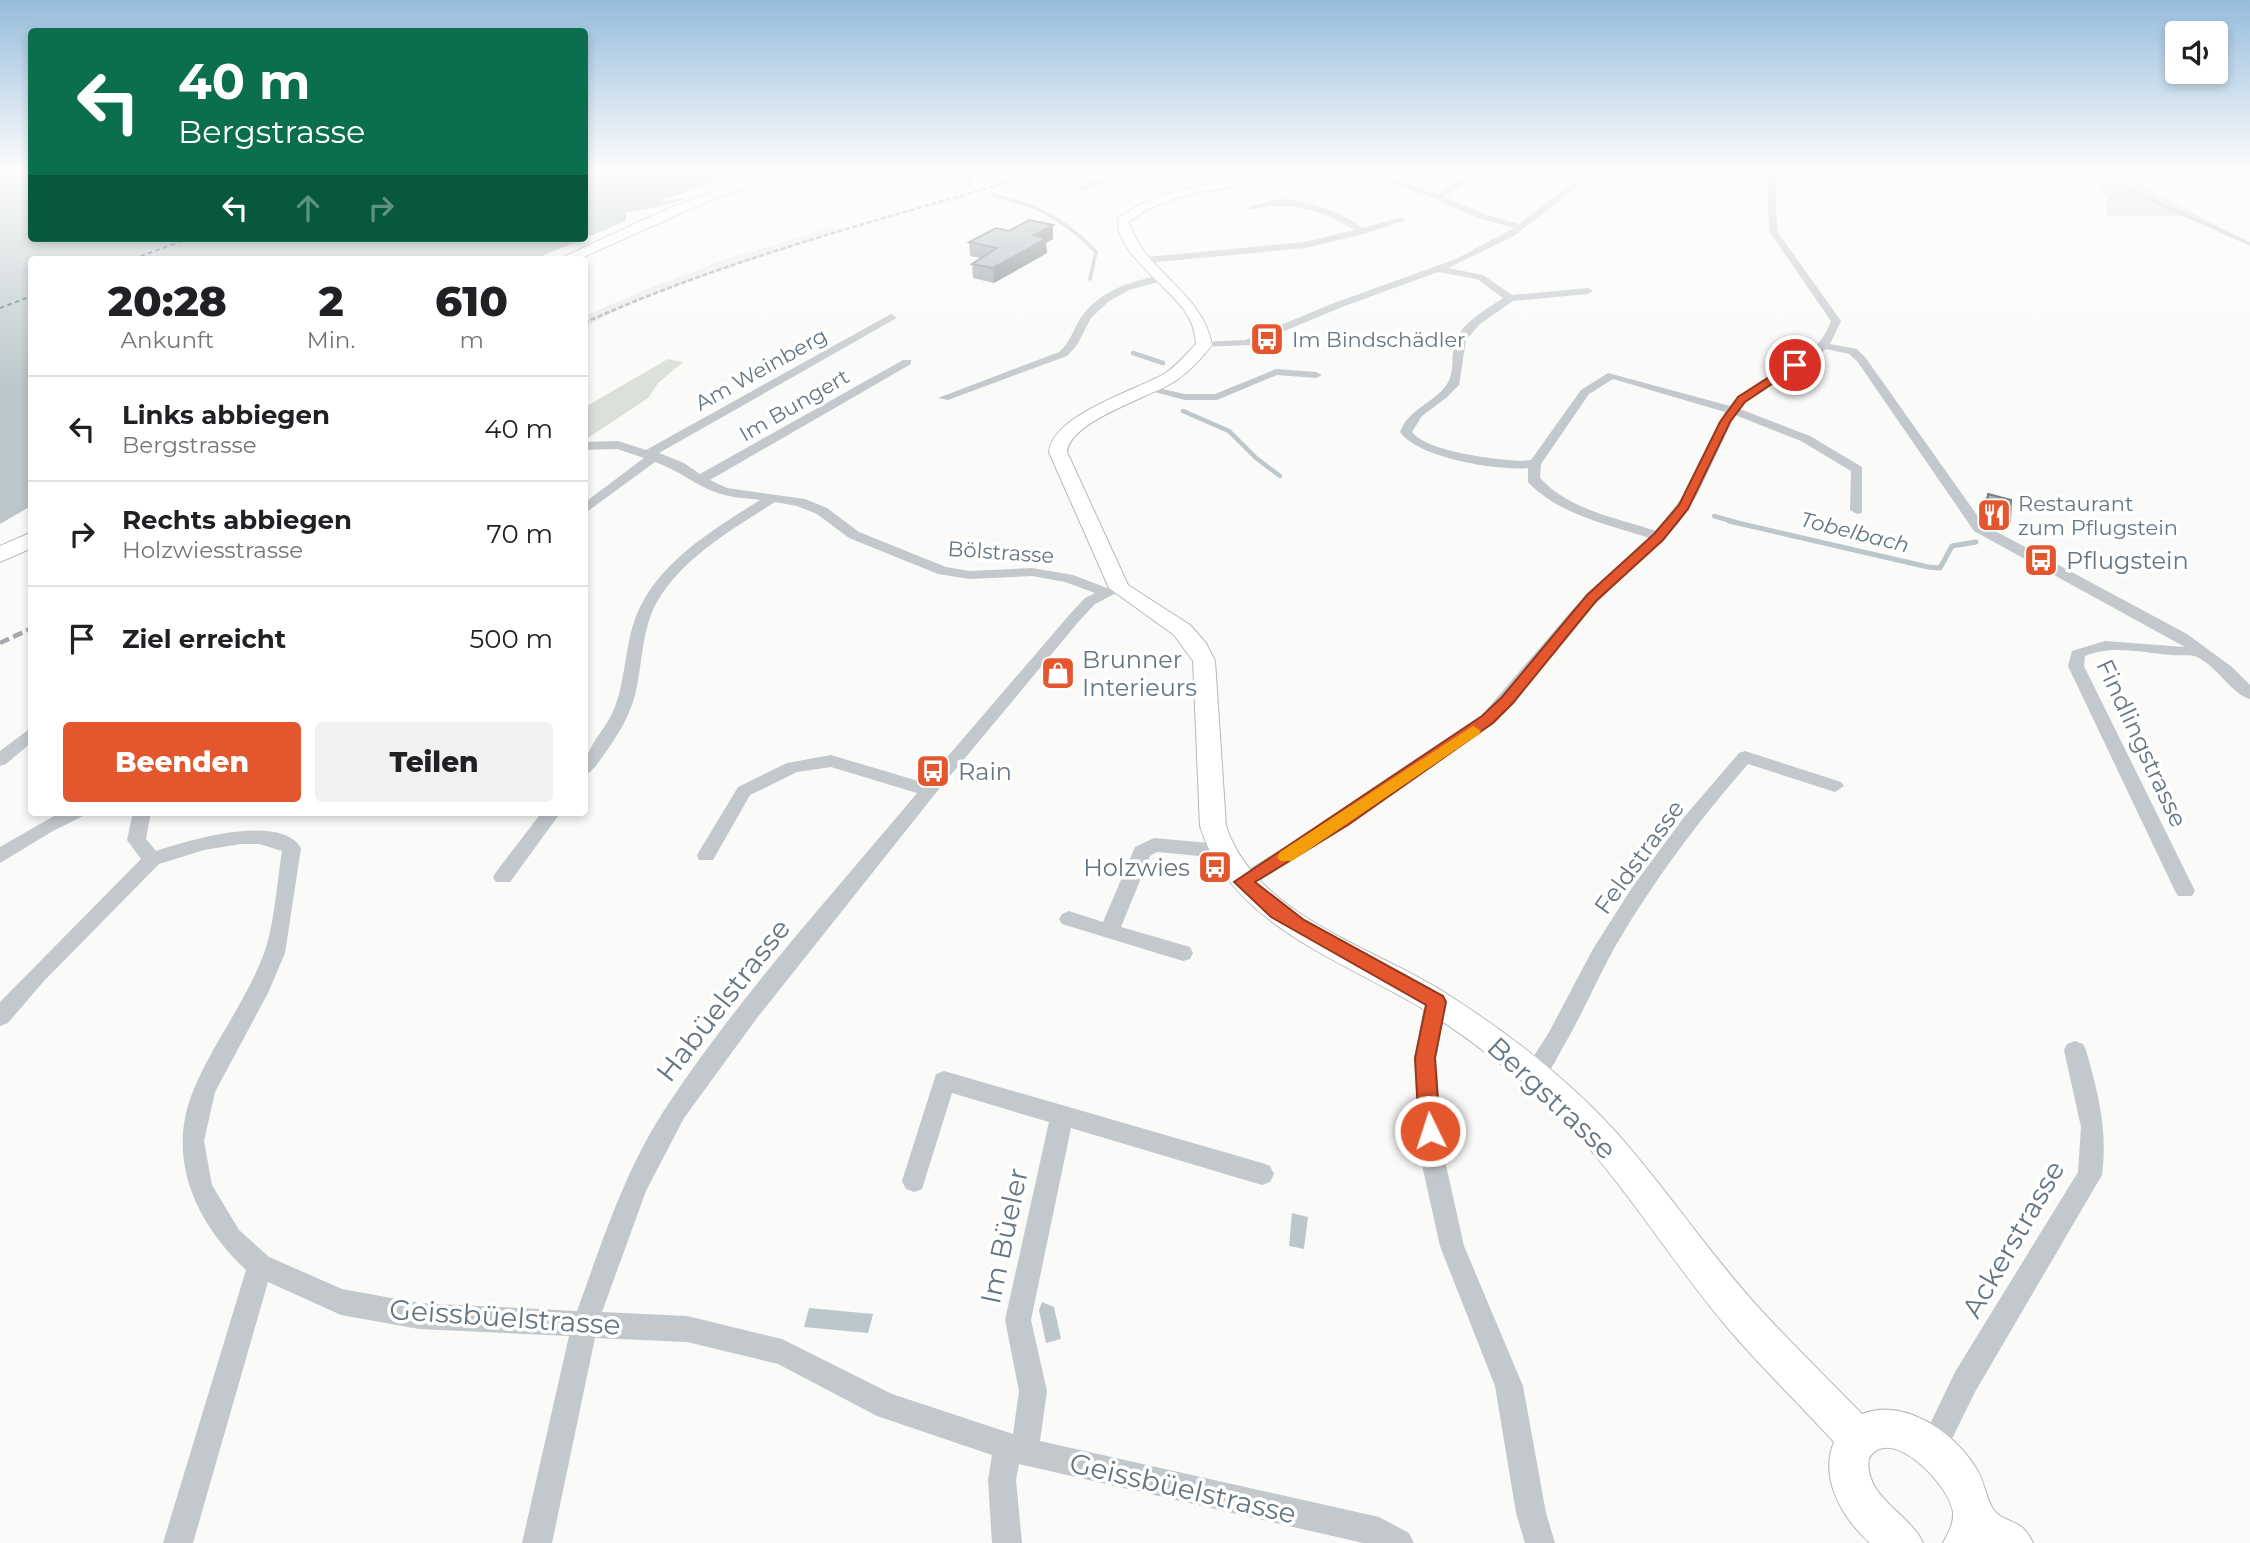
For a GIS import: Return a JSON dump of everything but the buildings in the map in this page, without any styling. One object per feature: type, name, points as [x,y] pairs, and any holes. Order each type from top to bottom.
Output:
[{"type":"main road","points":[[574,256],[602,243]]},
{"type":"main road","points":[[0,555],[28,541]]},
{"type":"street","points":[[1132,243],[1187,304],[1201,327],[1204,345]]},
{"type":"street","points":[[1147,260],[1263,251],[1304,243]]},
{"type":"street","points":[[1112,590],[1058,452],[1059,442],[1077,424],[1144,392],[1182,369],[1204,345],[1247,343],[1338,305],[1439,269],[1494,243]]},
{"type":"street","points":[[1243,882],[1342,820],[1488,719],[1507,700],[1591,598],[1659,537],[1684,506],[1733,412],[1748,394],[1825,346],[1837,323],[1781,243]]},
{"type":"street","points":[[1439,269],[1474,274],[1510,298]]},
{"type":"street","points":[[944,398],[1063,354],[1071,349],[1081,325],[1103,299],[1162,278]]},
{"type":"street","points":[[1535,464],[1521,466],[1459,454],[1416,442],[1406,434],[1412,418],[1454,383],[1460,365],[1460,341],[1467,331],[1510,298],[1588,291]]},
{"type":"street","name":"Am Weinberg","points":[[588,507],[652,455],[891,317]]},
{"type":"street","points":[[1825,346],[1847,349],[1861,359],[1979,528],[2151,619],[2202,651],[2250,694]]},
{"type":"street","name":"Im Bungert","points":[[700,480],[907,362]]},
{"type":"street","points":[[1144,392],[1185,397],[1217,397],[1276,372],[1316,374]]},
{"type":"street","points":[[1659,537],[1559,501],[1541,491],[1533,479],[1535,464],[1585,392],[1612,375],[1751,416],[1843,458],[1857,470],[1857,510]]},
{"type":"street","name":"Bölstrasse","points":[[588,446],[618,445],[652,455],[680,466],[700,480],[724,491],[800,502],[822,511],[854,535],[943,570],[978,576],[1032,572],[1112,590]]},
{"type":"street","points":[[588,764],[616,726],[627,695],[633,648],[650,603],[674,570],[734,523],[771,499]]},
{"type":"street","name":"Habüelstrasse","points":[[537,1543],[585,1324],[635,1188],[676,1111],[749,1012],[929,790],[1086,605],[1112,590]]},
{"type":"street","name":"Bergstrasse","points":[[1112,590],[1182,630],[1198,648],[1204,661],[1212,813],[1221,851],[1243,882],[1287,919],[1436,1002],[1534,1073],[1603,1141],[1745,1320],[1858,1438]]},
{"type":"street","name":"Findlingstrasse","points":[[2185,891],[2076,666],[2078,654],[2090,646],[2105,645],[2169,653],[2202,651]]},
{"type":"street","points":[[0,739],[28,734]]},
{"type":"street","points":[[0,760],[28,735]]},
{"type":"street","name":"Feldstrasse","points":[[1534,1073],[1555,1044],[1610,938],[1663,862],[1745,757],[1835,786]]},
{"type":"street","points":[[706,855],[744,791],[793,767],[831,761],[929,790]]},
{"type":"street","points":[[0,856],[47,826],[68,816]]},
{"type":"street","points":[[0,1017],[25,986],[131,884],[152,859],[136,839],[141,816]]},
{"type":"street","points":[[503,877],[549,816]]},
{"type":"street","name":"Geissbüelstrasse","points":[[152,859],[186,849],[262,835],[279,840],[292,848],[275,953],[258,993],[204,1091],[192,1141],[201,1188],[230,1238],[260,1266],[341,1302],[419,1316],[687,1329],[782,1352],[887,1406],[1015,1449],[1379,1532],[1399,1543]]},
{"type":"street","points":[[1109,931],[1142,852],[1154,845],[1221,851]]},
{"type":"street","points":[[1069,919],[1183,953]]},
{"type":"street","points":[[1436,1002],[1425,1058],[1432,1156],[1452,1246],[1509,1386],[1531,1513],[1540,1543]]},
{"type":"street","name":"Ackerstrasse","points":[[1933,1447],[1965,1382],[2090,1175],[2095,1147],[2094,1121],[2075,1050]]},
{"type":"street","points":[[914,1181],[944,1081],[1262,1174]]},
{"type":"street","name":"Im Büeler","points":[[1015,1449],[1033,1391],[1018,1321],[1062,1115]]},
{"type":"street","points":[[178,1543],[260,1266]]},
{"type":"street","points":[[1902,1543],[1885,1532],[1867,1513],[1854,1492],[1848,1470],[1850,1452],[1858,1438],[1869,1431],[1883,1429],[1908,1434],[1933,1447],[1963,1482],[1972,1502],[1969,1532],[2012,1543]]},
{"type":"street","points":[[1007,1543],[1002,1480],[1015,1449]]},
{"type":"shaded area","points":[[0,243],[573,243],[542,256],[28,256],[28,508],[0,524]]},
{"type":"shaded area","points":[[780,243],[803,243],[633,302],[588,325],[588,315],[724,260]]},
{"type":"shaded area","points":[[668,359],[683,362],[658,383],[648,398],[588,438],[588,405]]},
{"type":"shaded area","points":[[1292,1213],[1308,1217],[1304,1249],[1289,1246]]},
{"type":"shaded area","points":[[1042,1302],[1054,1307],[1061,1339],[1046,1343],[1039,1310]]},
{"type":"shaded area","points":[[809,1308],[873,1314],[868,1333],[804,1327]]},
{"type":"waterway","name":"Tobelbach","points":[[1087,243],[1096,252],[1090,279]]},
{"type":"waterway","name":"Tobelbach","points":[[1133,353],[1163,363]]},
{"type":"waterway","name":"Tobelbach","points":[[1183,411],[1229,431],[1256,458],[1280,476]]},
{"type":"waterway","name":"Tobelbach","points":[[1714,516],[1735,522]]},
{"type":"waterway","name":"Tobelbach","points":[[1729,521],[1928,567],[1940,568],[1952,546],[1976,542]]},
{"type":"ferry route","points":[[141,256],[176,243]]},
{"type":"ferry route","points":[[0,308],[28,298]]},
{"type":"railway","points":[[588,321],[697,277],[801,243]]},
{"type":"railway","points":[[0,643],[28,630]]},
{"type":"slow traffic","points":[[1286,857],[1473,731]]},
{"type":"place","name":"Im Bindschädler","points":[[1267,339]]},
{"type":"place","name":"Restaurant zum Pflugstein","points":[[1994,515]]},
{"type":"place","name":"Pflugstein","points":[[2041,560]]},
{"type":"place","name":"Brunner Interieurs","points":[[1058,673]]},
{"type":"place","name":"Rain","points":[[933,771]]},
{"type":"place","name":"Holzwies","points":[[1215,867]]},
{"type":"route","points":[[1430,1131],[1425,1058],[1436,1002],[1298,925],[1258,897],[1243,882],[1342,820],[1466,737],[1488,719],[1507,700],[1591,598],[1659,537],[1684,506],[1725,422],[1741,400],[1795,365]]}]
